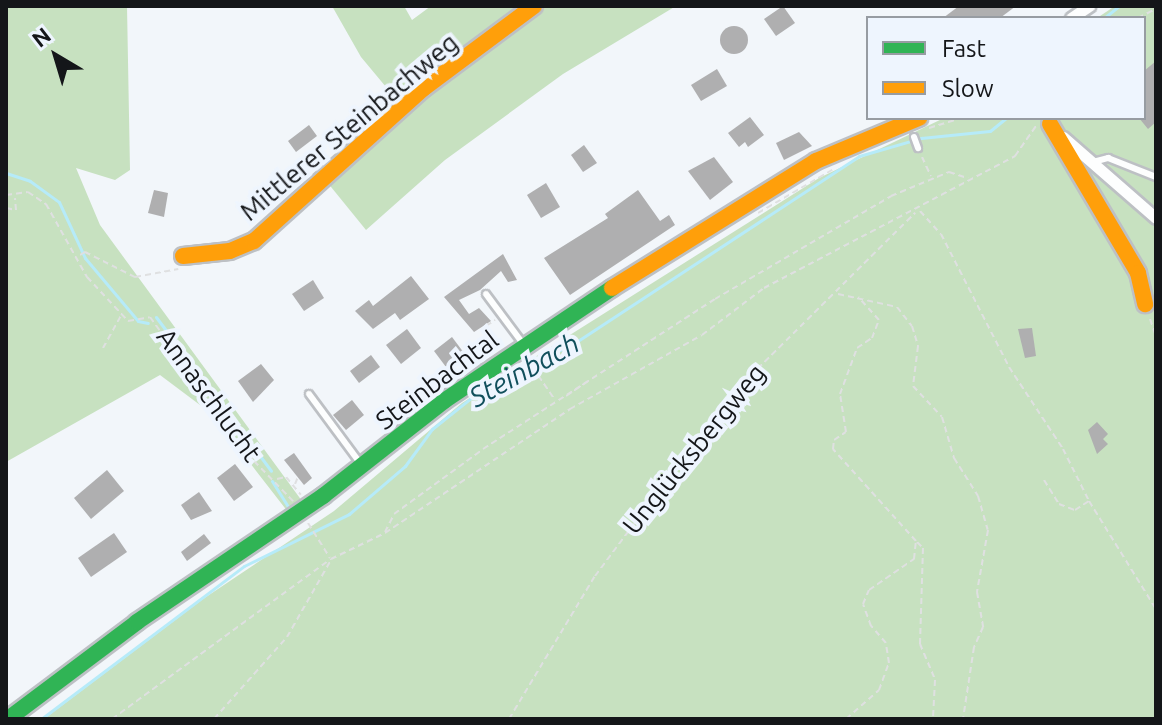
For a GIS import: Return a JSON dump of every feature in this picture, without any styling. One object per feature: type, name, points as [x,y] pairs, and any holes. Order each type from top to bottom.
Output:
[{"type":"street","name":"Mittlerer Steinbachweg","points":[[183,261],[230,251],[254,241],[424,88],[534,6]]},
{"type":"street","points":[[1046,120],[1156,218]]},
{"type":"street","points":[[1046,120],[1133,263],[1145,304]]},
{"type":"street","name":"Steinbachtal","points":[[8,719],[299,510],[528,357],[757,194],[816,161],[920,124]]},
{"type":"lane","points":[[914,137],[918,148]]},
{"type":"lane","points":[[1093,162],[1108,158],[1156,177]]},
{"type":"lane","points":[[486,294],[528,357]]},
{"type":"lane","points":[[309,394],[362,466]]},
{"type":"path","points":[[920,124],[948,120]]},
{"type":"path","points":[[112,719],[331,559],[385,533],[570,409],[702,335],[764,288],[919,210],[969,178],[1015,156],[1046,120]]},
{"type":"path","points":[[918,148],[932,178]]},
{"type":"path","points":[[751,217],[833,169]]},
{"type":"path","points":[[385,533],[394,514],[591,379],[835,226],[932,178],[949,172],[969,178]]},
{"type":"path","name":"Annaschlucht","points":[[6,195],[14,197],[28,192],[46,204],[69,250],[80,256],[87,277],[128,321],[137,316],[150,317],[230,430],[277,479],[299,510]]},
{"type":"path","points":[[6,208],[16,210],[14,197]]},
{"type":"path","points":[[919,210],[941,234],[1009,367],[1063,449],[1089,501],[1156,609]]},
{"type":"path","name":"Unglücksbergweg","points":[[509,719],[595,576],[659,485],[729,397],[919,210]]},
{"type":"path","points":[[80,256],[85,252],[135,277],[183,261]]},
{"type":"path","points":[[836,292],[897,307],[912,326],[918,346],[913,386],[942,417],[954,458],[978,496],[988,530],[977,592],[983,627],[974,647],[963,719]]},
{"type":"path","points":[[858,297],[879,320],[872,338],[857,348],[840,394],[846,432],[834,440],[833,449],[923,548],[920,644],[935,680],[933,719]]},
{"type":"path","points":[[1145,304],[1156,336]]},
{"type":"path","points":[[103,348],[121,315]]},
{"type":"path","points":[[486,326],[492,322]]},
{"type":"path","points":[[528,357],[556,403]]},
{"type":"path","name":"Annaschlucht","points":[[277,479],[286,477],[294,485]]},
{"type":"path","points":[[298,477],[294,485],[299,510],[331,559]]},
{"type":"path","points":[[1044,480],[1059,504],[1075,510],[1089,501]]},
{"type":"path","points":[[846,719],[879,690],[889,663],[886,643],[871,626],[863,604],[869,590],[914,559],[916,541]]},
{"type":"path","points":[[214,719],[287,637],[331,559]]},
{"type":"green space","points":[[6,6],[127,6],[130,170],[115,180],[76,168],[100,225],[302,501],[288,512],[212,414],[160,375],[6,462]]},
{"type":"green space","points":[[332,6],[404,6],[412,20],[431,6],[676,6],[563,74],[445,160],[366,230],[327,182],[401,105],[361,57]]},
{"type":"green space","points":[[1115,6],[1156,6],[1156,719],[44,719],[203,599],[334,511],[462,403],[819,178],[940,120],[1146,120],[1146,16],[1100,16]]},
{"type":"building","points":[[783,6],[795,23],[776,36],[764,19]]},
{"type":"building","points":[[959,6],[1016,6],[1003,16],[946,16]]},
{"type":"building","points":[[734,26],[744,30],[748,40],[744,50],[734,54],[724,50],[720,40],[724,30]]},
{"type":"building","points":[[1156,61],[1156,122],[1148,129],[1141,120],[1146,120],[1146,69]]},
{"type":"building","points":[[717,69],[727,86],[701,101],[691,85]]},
{"type":"building","points":[[750,117],[764,135],[748,147],[745,142],[739,147],[728,133]]},
{"type":"building","points":[[309,125],[317,136],[296,152],[288,141]]},
{"type":"building","points":[[799,132],[812,146],[784,160],[776,143]]},
{"type":"building","points":[[584,145],[597,163],[583,172],[571,155]]},
{"type":"building","points":[[714,157],[733,182],[710,200],[688,171]]},
{"type":"building","points":[[546,183],[560,207],[541,218],[527,195]]},
{"type":"building","points":[[154,190],[168,193],[164,217],[148,213]]},
{"type":"building","points":[[638,190],[660,221],[669,215],[675,225],[570,295],[544,258],[608,218],[605,214]]},
{"type":"building","points":[[503,254],[517,280],[508,282],[501,271],[480,290],[459,300],[469,314],[479,308],[491,321],[474,332],[444,297]]},
{"type":"building","points":[[411,276],[429,299],[400,320],[395,313],[373,329],[355,311],[369,300],[373,306]]},
{"type":"building","points":[[313,280],[324,298],[304,311],[292,294]]},
{"type":"building","points":[[1032,328],[1036,356],[1025,358],[1018,329]]},
{"type":"building","points":[[407,329],[421,348],[401,364],[386,345]]},
{"type":"building","points":[[452,337],[464,353],[446,367],[434,351]]},
{"type":"building","points":[[371,355],[380,367],[359,383],[350,371]]},
{"type":"building","points":[[261,364],[274,380],[253,402],[238,381]]},
{"type":"building","points":[[352,400],[364,415],[346,430],[333,415]]},
{"type":"building","points":[[1097,422],[1108,434],[1103,439],[1108,444],[1097,454],[1088,430]]},
{"type":"building","points":[[294,453],[312,478],[304,485],[284,460]]},
{"type":"building","points":[[235,464],[253,487],[234,501],[217,478]]},
{"type":"building","points":[[107,470],[124,491],[91,519],[74,498]]},
{"type":"building","points":[[199,492],[212,511],[191,520],[181,505]]},
{"type":"building","points":[[114,533],[127,552],[91,577],[78,558]]},
{"type":"building","points":[[204,534],[211,543],[187,561],[181,552]]},
{"type":"waterway","name":"Steinbach","points":[[1106,16],[1119,6]]},
{"type":"waterway","name":"Steinbach","points":[[41,719],[244,566],[349,514],[405,466],[432,429],[476,394],[520,366],[570,346],[859,156],[921,138],[990,131],[1004,120]]},
{"type":"waterway","points":[[6,173],[30,181],[59,202],[85,258],[138,321],[148,323]]},
{"type":"waterway","points":[[156,317],[271,471]]},
{"type":"waterway","points":[[272,481],[291,512]]},
{"type":"traffic: fast","points":[[8,719],[137,622],[323,496],[444,401],[612,288]]},
{"type":"traffic: slow","points":[[183,256],[230,251],[254,241],[424,88],[534,6]]},
{"type":"traffic: slow","points":[[612,288],[816,161],[914,120]]},
{"type":"traffic: slow","points":[[1050,124],[1138,273],[1145,304]]}]
